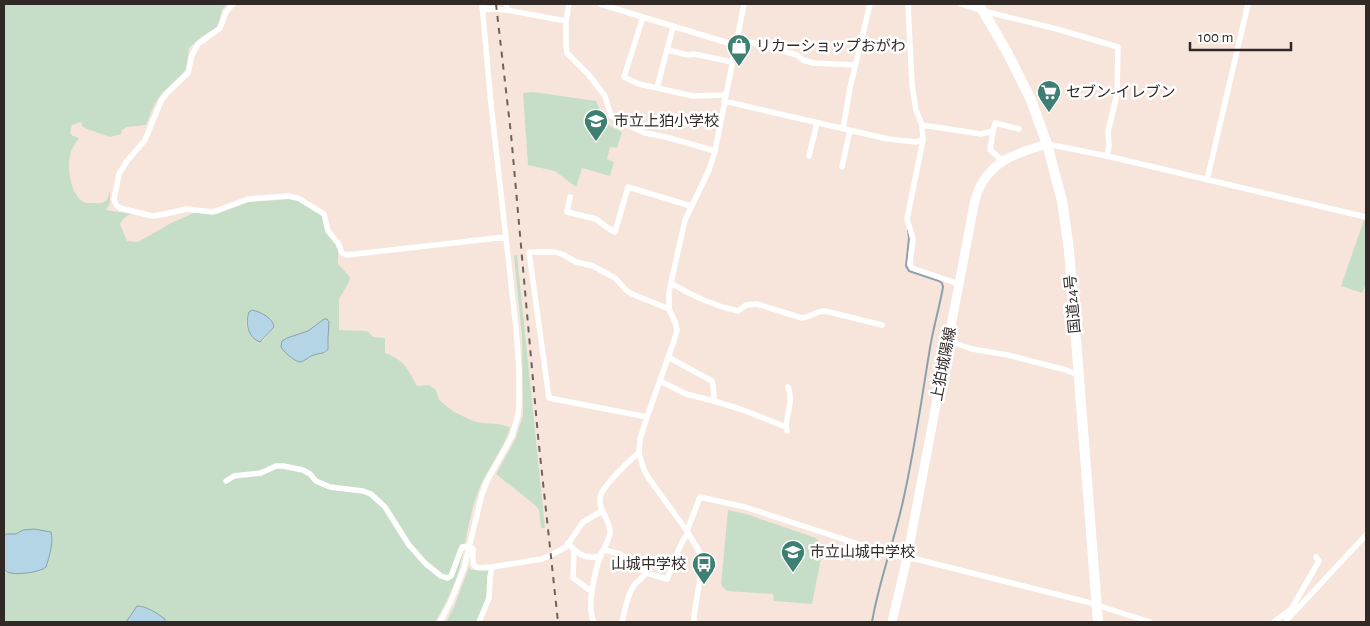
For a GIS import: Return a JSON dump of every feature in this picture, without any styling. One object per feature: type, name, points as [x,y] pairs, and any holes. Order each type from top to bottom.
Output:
[{"type":"highway","name":"国道24号","points":[[980,7],[1007,52],[1031,100],[1047,144],[1062,201],[1068,242],[1098,622]]},
{"type":"main road","name":"上狛城陽線","points":[[892,622],[907,558],[972,210],[978,191],[988,175],[1003,161],[1017,153],[1047,144]]},
{"type":"street","points":[[232,4],[226,12],[220,28],[198,44],[192,55],[188,73],[161,101],[144,140],[119,174],[114,199],[116,205],[120,208],[152,216],[186,210],[213,212],[248,199],[293,196],[324,214],[328,231],[338,243],[342,253],[346,255],[506,237]]},
{"type":"street","points":[[569,4],[566,20],[566,46],[568,53],[605,96],[611,116],[645,132],[715,152]]},
{"type":"street","points":[[600,4],[611,5],[673,27],[735,45]]},
{"type":"street","points":[[694,622],[702,562],[698,549],[644,470],[639,453],[640,439],[677,330],[669,309],[669,292],[682,231],[715,152],[744,4]]},
{"type":"street","points":[[843,129],[855,66],[870,4]]},
{"type":"street","points":[[908,4],[912,85],[916,110],[922,125],[923,140],[907,219],[913,239],[910,264],[912,268],[959,284]]},
{"type":"street","points":[[961,4],[980,7],[1118,47],[1118,88],[1108,132],[1109,146],[1107,156]]},
{"type":"street","points":[[1206,180],[1248,4]]},
{"type":"street","points":[[440,622],[464,568],[482,494],[512,436],[518,414],[519,369],[516,328],[482,6],[506,7],[566,20]]},
{"type":"street","points":[[643,17],[624,78],[639,84],[693,96],[725,98],[817,123],[888,139],[916,142],[923,140]]},
{"type":"street","points":[[657,88],[673,27]]},
{"type":"street","points":[[736,38],[797,55],[803,60],[813,63],[855,66]]},
{"type":"street","points":[[668,50],[732,62]]},
{"type":"street","points":[[809,156],[817,123]]},
{"type":"street","points":[[1003,161],[990,150],[995,123],[1019,129]]},
{"type":"street","points":[[922,125],[981,134],[993,131]]},
{"type":"street","points":[[842,167],[850,130]]},
{"type":"street","points":[[1047,144],[1107,156],[1366,218]]},
{"type":"street","points":[[570,197],[567,212],[596,219],[615,232],[628,187],[691,206]]},
{"type":"street","points":[[647,417],[549,398],[529,252],[555,252],[576,262],[593,266],[615,278],[632,294],[669,309]]},
{"type":"street","points":[[671,284],[708,303],[726,309],[738,311],[746,305],[757,304],[802,318],[825,311],[882,325]]},
{"type":"street","points":[[949,341],[972,349],[1008,355],[1066,370],[1078,375]]},
{"type":"street","points":[[668,356],[712,382],[714,401]]},
{"type":"street","points":[[660,381],[686,394],[743,410],[787,429],[791,394],[788,387]]},
{"type":"street","points":[[594,622],[591,617],[592,591],[601,556],[610,532],[600,504],[602,493],[631,459],[639,453]]},
{"type":"street","points":[[226,481],[234,476],[261,473],[276,466],[284,466],[303,470],[316,481],[330,487],[364,491],[385,507],[409,544],[433,570],[445,578],[449,578],[452,575],[462,547],[469,546]]},
{"type":"street","points":[[604,550],[620,554],[646,573],[667,579],[672,569],[676,552],[687,532],[700,497],[745,507],[890,554],[1078,600],[1150,622]]},
{"type":"street","points":[[469,546],[473,549],[472,564],[478,568],[542,559],[566,547],[583,522],[602,511]]},
{"type":"street","points":[[1274,622],[1292,611],[1366,535]]},
{"type":"street","points":[[568,543],[574,551],[582,556],[588,558],[599,558],[601,556]]},
{"type":"street","points":[[574,551],[573,578],[592,591]]},
{"type":"street","points":[[1285,622],[1319,561],[1316,557]]},
{"type":"street","points":[[479,622],[489,598],[492,567]]},
{"type":"street","points":[[622,622],[625,606],[630,594],[635,584],[646,573]]},
{"type":"green space","points":[[4,4],[227,4],[222,10],[216,28],[201,37],[189,48],[186,69],[162,93],[154,105],[146,125],[127,127],[122,130],[121,134],[110,137],[87,129],[82,126],[81,122],[72,125],[70,133],[79,138],[71,151],[69,162],[71,182],[77,195],[86,203],[105,202],[110,190],[110,203],[106,210],[132,214],[122,220],[120,224],[127,241],[138,242],[171,223],[196,212],[217,214],[249,202],[291,199],[298,201],[322,216],[338,246],[338,264],[350,277],[339,299],[339,330],[367,331],[373,337],[385,338],[385,353],[397,359],[405,366],[417,386],[429,385],[436,390],[439,400],[454,412],[473,421],[510,427],[504,444],[478,492],[453,588],[435,622],[165,622],[166,620],[135,608],[126,622],[4,622],[4,570],[8,573],[46,567],[52,541],[51,532],[34,529],[23,530],[17,534],[4,534]],"holes":[[[252,310],[273,322],[274,327],[263,341],[247,328],[247,320]],[[324,319],[328,331],[328,349],[325,353],[311,355],[298,362],[283,350]]]},
{"type":"green space","points":[[533,92],[596,101],[606,124],[622,132],[617,148],[610,147],[607,159],[614,162],[610,176],[582,168],[576,187],[555,171],[528,165],[523,93]]},
{"type":"green space","points":[[1364,220],[1366,220],[1366,283],[1362,293],[1341,286]]},
{"type":"green space","points":[[517,255],[545,528],[541,528],[539,510],[535,505],[496,474],[516,438],[523,415],[522,337],[514,256]]},
{"type":"green space","points":[[728,510],[746,514],[816,538],[823,548],[812,604],[774,601],[773,594],[727,591],[721,585]]},
{"type":"green space","points":[[469,567],[471,570],[489,570],[486,602],[477,622],[446,622],[454,607]]},
{"type":"water","points":[[252,310],[266,316],[274,327],[260,342],[248,330],[249,312]]},
{"type":"water","points":[[324,319],[327,319],[329,322],[328,349],[325,352],[298,362],[282,349],[282,341],[308,331]]},
{"type":"water","points":[[34,529],[51,532],[52,545],[46,567],[24,573],[14,574],[7,572],[4,569],[4,534],[16,534],[23,530]]},
{"type":"water","points":[[137,606],[155,612],[165,619],[165,622],[126,622]]},
{"type":"waterway","points":[[872,622],[907,483],[930,346],[943,287],[939,281],[909,271],[906,266],[908,230]]},
{"type":"railway","points":[[496,4],[511,134],[538,436],[558,622]]},
{"type":"place","name":"リカーショップおがわ","points":[[739,67]]},
{"type":"place","name":"セブン-イレブン","points":[[1049,113]]},
{"type":"place","name":"市立上狛小学校","points":[[596,142]]},
{"type":"place","name":"市立山城中学校","points":[[793,573]]},
{"type":"place","name":"山城中学校","points":[[704,585]]}]
